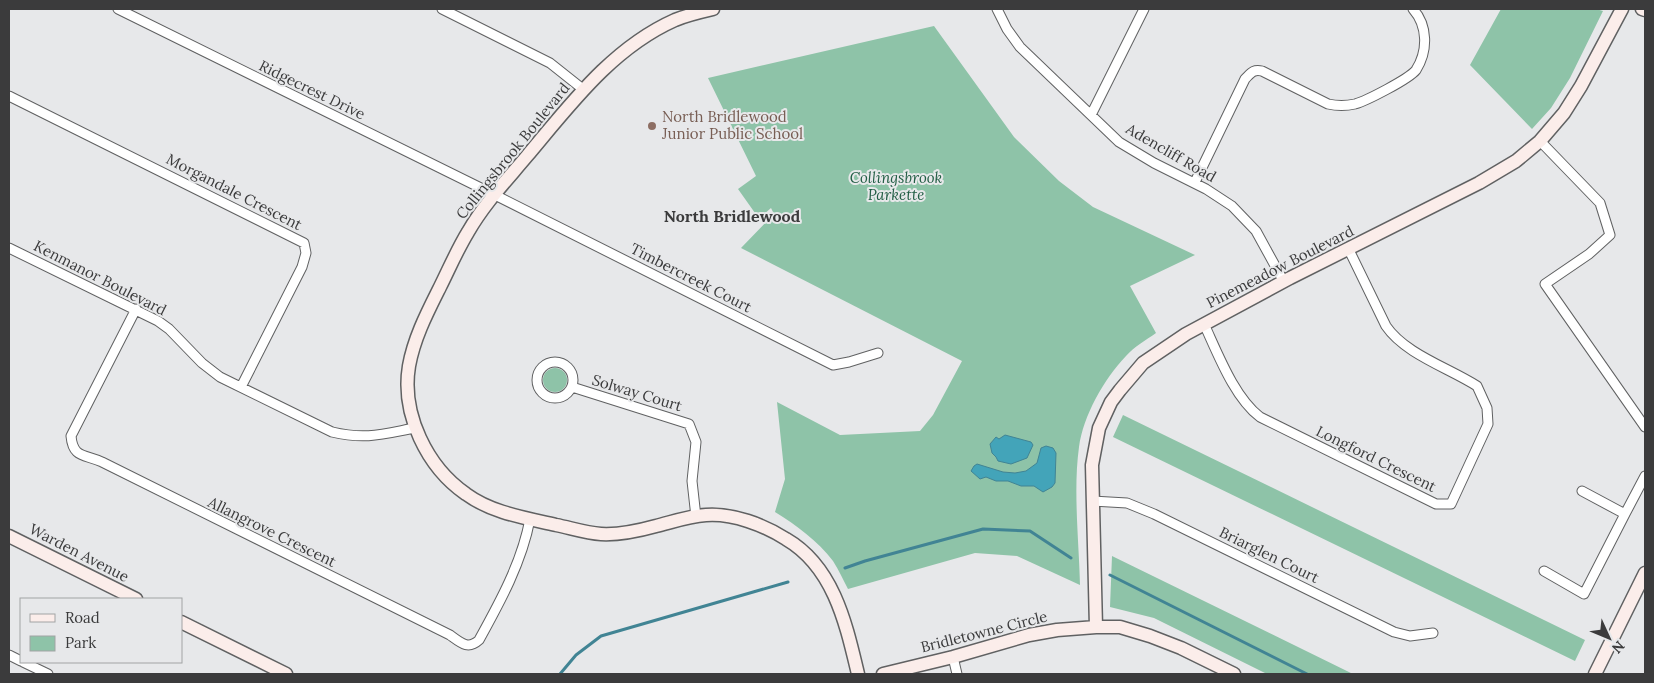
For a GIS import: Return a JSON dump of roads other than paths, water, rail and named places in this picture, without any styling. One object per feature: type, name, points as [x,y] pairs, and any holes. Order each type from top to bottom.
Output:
[{"type":"street","name":"Ridgecrest Drive","points":[[118,9],[495,195]]},
{"type":"street","points":[[442,9],[550,63],[584,90]]},
{"type":"street","name":"Collingsbrook Boulevard","points":[[713,9],[676,14],[622,52],[584,90],[486,205],[467,233],[417,334],[408,368],[408,395],[415,428],[434,463],[456,486],[467,495],[503,512],[603,534],[643,530],[696,517],[716,515],[752,522],[787,539],[812,560],[825,576],[836,599],[858,674]]},
{"type":"street","name":"Adencliff Road","points":[[997,9],[1013,39],[1118,142],[1154,163],[1195,182],[1226,202],[1256,230],[1284,282]]},
{"type":"street","points":[[1091,115],[1144,9]]},
{"type":"street","points":[[1195,182],[1245,79],[1252,72],[1256,70],[1262,71],[1328,104],[1338,106],[1356,104],[1397,84],[1415,71],[1425,48],[1425,42],[1422,24],[1413,9]]},
{"type":"street","name":"Pinemeadow Boulevard","points":[[1096,627],[1091,477],[1094,446],[1099,428],[1111,402],[1120,390],[1143,363],[1186,334],[1486,179],[1516,161],[1540,141],[1573,100],[1622,9]]},
{"type":"street","name":"Morgandale Crescent","points":[[9,96],[304,243],[306,247],[305,260],[241,387]]},
{"type":"street","points":[[1540,141],[1600,203],[1610,235],[1589,254],[1545,284],[1645,427]]},
{"type":"street","name":"Timbercreek Court","points":[[495,195],[833,365],[878,353]]},
{"type":"street","name":"Kenmanor Boulevard","points":[[9,248],[136,309],[169,328],[202,363],[220,377],[332,432],[368,437],[415,428]]},
{"type":"street","name":"Longford Crescent","points":[[1204,324],[1236,388],[1252,411],[1436,504],[1450,504],[1488,424],[1487,408],[1482,395],[1477,386],[1413,350],[1393,336],[1349,250]]},
{"type":"street","name":"Allangrove Crescent","points":[[136,309],[71,436],[72,447],[80,455],[102,462],[469,646],[474,645],[479,640],[513,574],[523,548],[530,518]]},
{"type":"street","name":"Solway Court","points":[[561,362],[566,365],[573,375],[572,387],[569,392],[559,398],[547,397],[539,388],[537,377],[539,371],[548,363],[561,362]]},
{"type":"street","name":"Solway Court","points":[[572,387],[689,424],[696,442],[692,481],[696,517]]},
{"type":"street","points":[[1544,571],[1584,594],[1645,476]]},
{"type":"street","points":[[1582,491],[1625,514]]},
{"type":"street","name":"Briarglen Court","points":[[1092,501],[1127,503],[1154,514],[1394,632],[1410,636],[1434,633]]},
{"type":"street","name":"Warden Avenue","points":[[9,536],[134,598]]},
{"type":"street","points":[[1595,674],[1645,573]]},
{"type":"street","points":[[182,622],[286,674]]},
{"type":"street","name":"Bridletowne Circle","points":[[883,674],[953,657],[1029,635],[1056,630],[1120,627],[1181,648],[1234,674]]},
{"type":"street","points":[[953,657],[957,674]]},
{"type":"street","points":[[26,663],[48,674]]},
{"type":"water","points":[[1005,435],[1031,442],[1033,445],[1027,458],[1011,464],[998,461],[992,453],[990,444],[996,437],[999,439]]},
{"type":"water","points":[[1046,446],[1053,448],[1056,453],[1055,483],[1043,492],[1034,486],[1021,486],[1008,481],[996,481],[986,477],[980,479],[971,471],[977,464],[1003,472],[1015,473],[1026,471],[1037,463],[1041,448]]},
{"type":"waterway","points":[[845,568],[983,529],[1030,531],[1071,558]]},
{"type":"waterway","points":[[1110,575],[1307,674]]},
{"type":"waterway","points":[[560,674],[576,655],[601,636],[788,582]]},
{"type":"place","name":"North Bridlewood Junior Public School","points":[[652,126]]},
{"type":"district","name":"North Bridlewood","points":[[732,216]]},
{"type":"park label","name":"Collingsbrook Parkette","points":[[896,186]]}]
